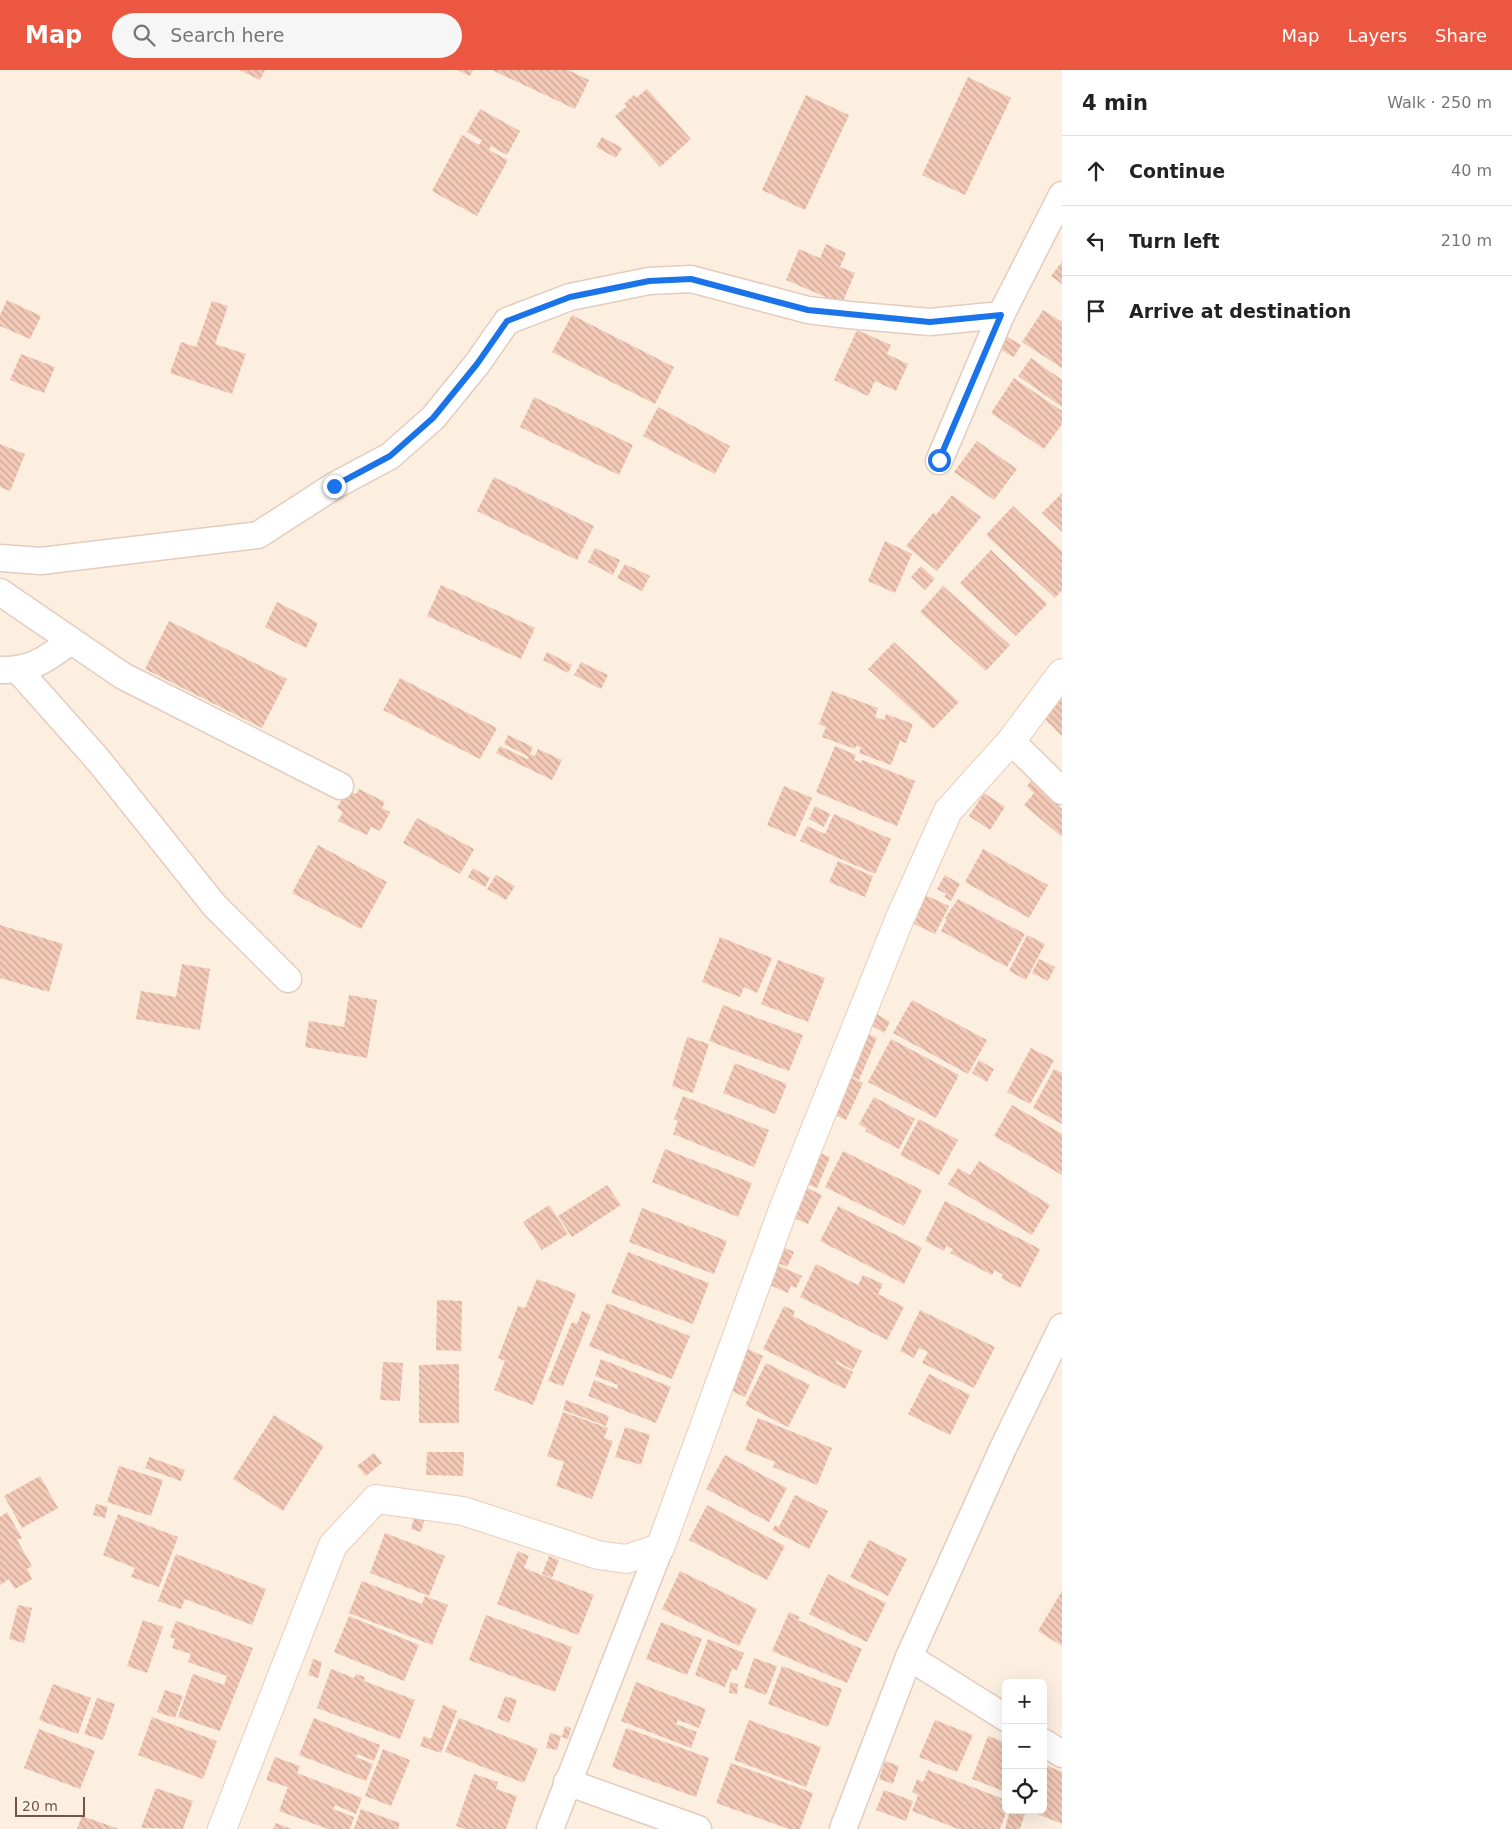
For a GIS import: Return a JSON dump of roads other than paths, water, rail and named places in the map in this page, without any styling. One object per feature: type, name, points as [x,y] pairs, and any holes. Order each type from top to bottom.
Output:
[{"type":"street","points":[[939,460],[1001,315],[1062,195]]},
{"type":"street","points":[[0,558],[41,561],[258,535],[334,486],[390,456],[433,418],[477,364],[507,321],[570,297],[649,281],[691,279],[808,310],[840,314],[930,322],[1001,315]]},
{"type":"street","points":[[0,592],[123,676],[340,786]]},
{"type":"street","points":[[71,641],[43,661],[10,671],[99,761],[214,905],[288,979]]},
{"type":"street","points":[[550,1829],[660,1548],[784,1207],[900,918],[948,811],[1011,741],[1062,673]]},
{"type":"street","points":[[1011,741],[1062,792]]},
{"type":"street","points":[[843,1829],[908,1657],[1003,1448],[1062,1327]]},
{"type":"street","points":[[222,1829],[333,1546],[376,1499],[463,1511],[598,1555],[626,1559],[660,1548]]},
{"type":"street","points":[[908,1657],[1002,1716]]},
{"type":"street","points":[[1047,1745],[1062,1754]]},
{"type":"street","points":[[567,1782],[698,1829]]}]
